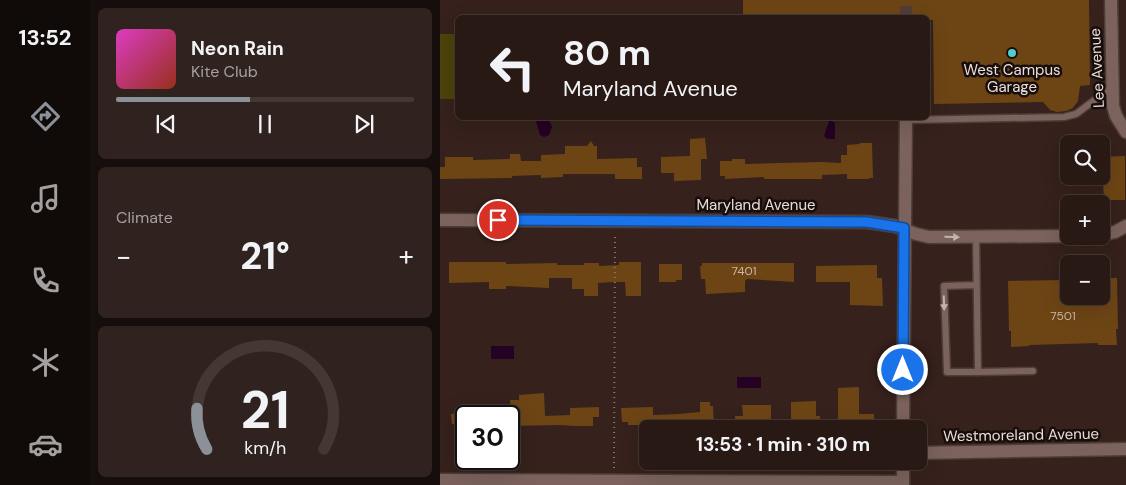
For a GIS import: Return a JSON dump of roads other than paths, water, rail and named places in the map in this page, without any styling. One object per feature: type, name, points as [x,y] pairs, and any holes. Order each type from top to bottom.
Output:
[{"type":"street","name":"Lee Avenue","points":[[1111,0],[1113,106],[1121,116],[1126,132]]},
{"type":"street","points":[[903,420],[906,120]]},
{"type":"street","name":"Maryland Avenue","points":[[440,220],[867,222],[904,228],[916,234],[929,236],[1060,236]]},
{"type":"street","points":[[1110,233],[1125,227]]},
{"type":"street","name":"Westmoreland Avenue","points":[[927,453],[1126,449]]},
{"type":"street","points":[[440,480],[903,484],[903,470]]},
{"type":"lane","points":[[930,118],[1064,118],[1076,114],[1112,87]]},
{"type":"lane","points":[[976,237],[978,372]]},
{"type":"lane","points":[[976,286],[944,286],[947,372],[1033,371]]},
{"type":"tunnel","points":[[906,0],[906,15]]},
{"type":"place","name":"West Campus Garage","points":[[1012,53]]}]
